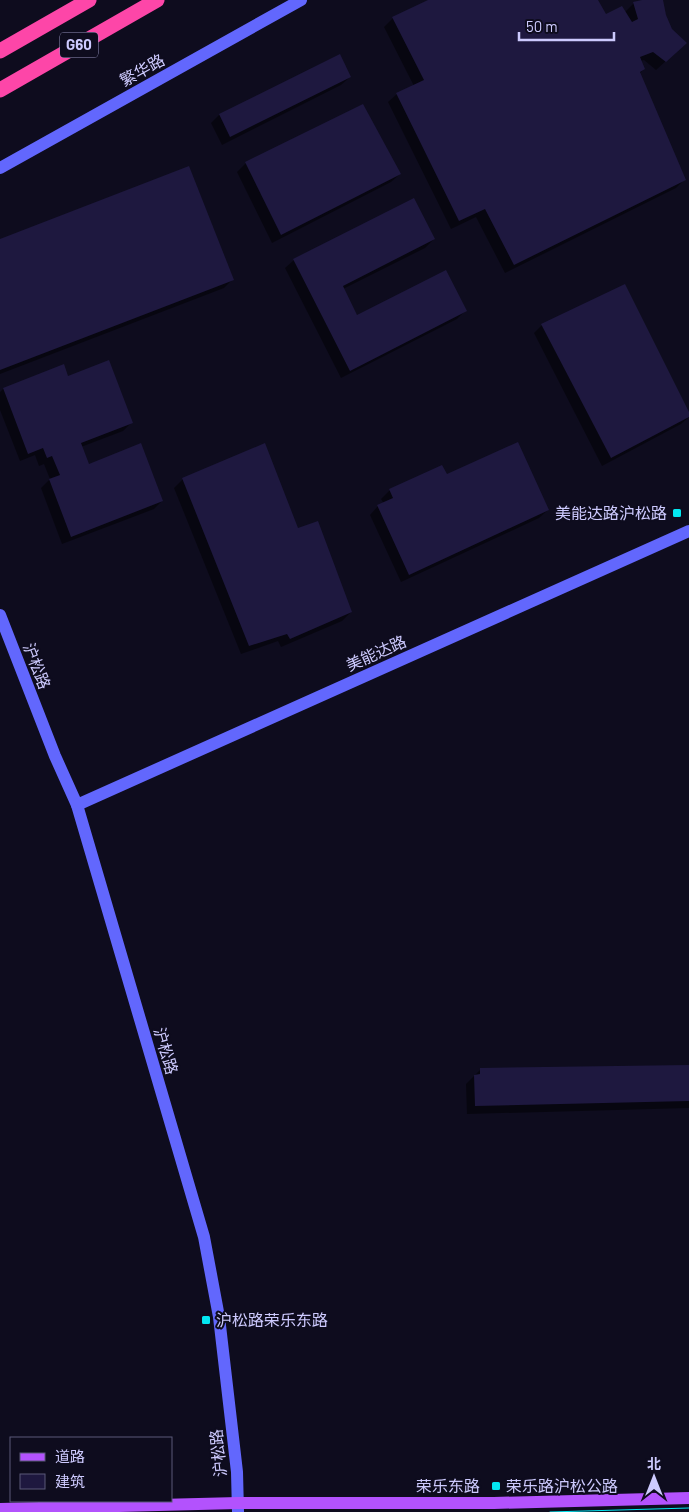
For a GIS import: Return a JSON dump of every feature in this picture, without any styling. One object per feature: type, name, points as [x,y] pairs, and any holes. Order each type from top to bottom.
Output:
[{"type":"highway","name":"G60","points":[[0,52],[90,0]]},
{"type":"highway","name":"G60","points":[[0,90],[157,0]]},
{"type":"main road","name":"繁华路","points":[[0,168],[299,0]]},
{"type":"main road","name":"美能达路","points":[[76,805],[689,531]]},
{"type":"main road","name":"沪松路","points":[[0,615],[76,805],[204,1238],[219,1317],[237,1472],[238,1508]]},
{"type":"main road","name":"荣乐东路","points":[[0,1509],[238,1508],[689,1498]]},
{"type":"building","points":[[428,0],[598,0],[606,14],[622,6],[632,22],[638,19],[633,2],[663,0],[666,15],[672,29],[687,43],[666,62],[653,52],[640,57],[645,69],[640,72],[686,180],[514,265],[485,209],[459,221],[396,93],[424,80],[392,17]]},
{"type":"building","points":[[340,54],[351,77],[230,137],[219,114]]},
{"type":"building","points":[[363,104],[401,174],[281,235],[245,162]]},
{"type":"building","points":[[189,166],[234,280],[0,370],[0,239]]},
{"type":"building","points":[[414,198],[435,239],[343,286],[357,315],[446,270],[467,311],[350,371],[293,259]]},
{"type":"building","points":[[625,284],[689,412],[689,417],[611,458],[541,324]]},
{"type":"building","points":[[109,360],[133,423],[81,443],[89,464],[141,443],[163,501],[71,537],[49,479],[60,475],[52,456],[47,458],[43,448],[28,454],[3,388],[64,364],[68,376]]},
{"type":"building","points":[[518,442],[549,510],[409,575],[377,505],[393,498],[389,489],[442,465],[447,474]]},
{"type":"building","points":[[265,443],[298,528],[318,521],[352,612],[290,639],[287,634],[249,646],[182,478]]},
{"type":"building","points":[[689,1065],[689,1101],[475,1106],[474,1075],[480,1074],[480,1068]]},
{"type":"tram line","points":[[550,1512],[689,1508]]},
{"type":"place","name":"美能达路沪松路","points":[[677,513]]},
{"type":"place","name":"沪松路荣乐东路","points":[[206,1320]]},
{"type":"place","name":"荣乐路沪松公路","points":[[496,1486]]}]
